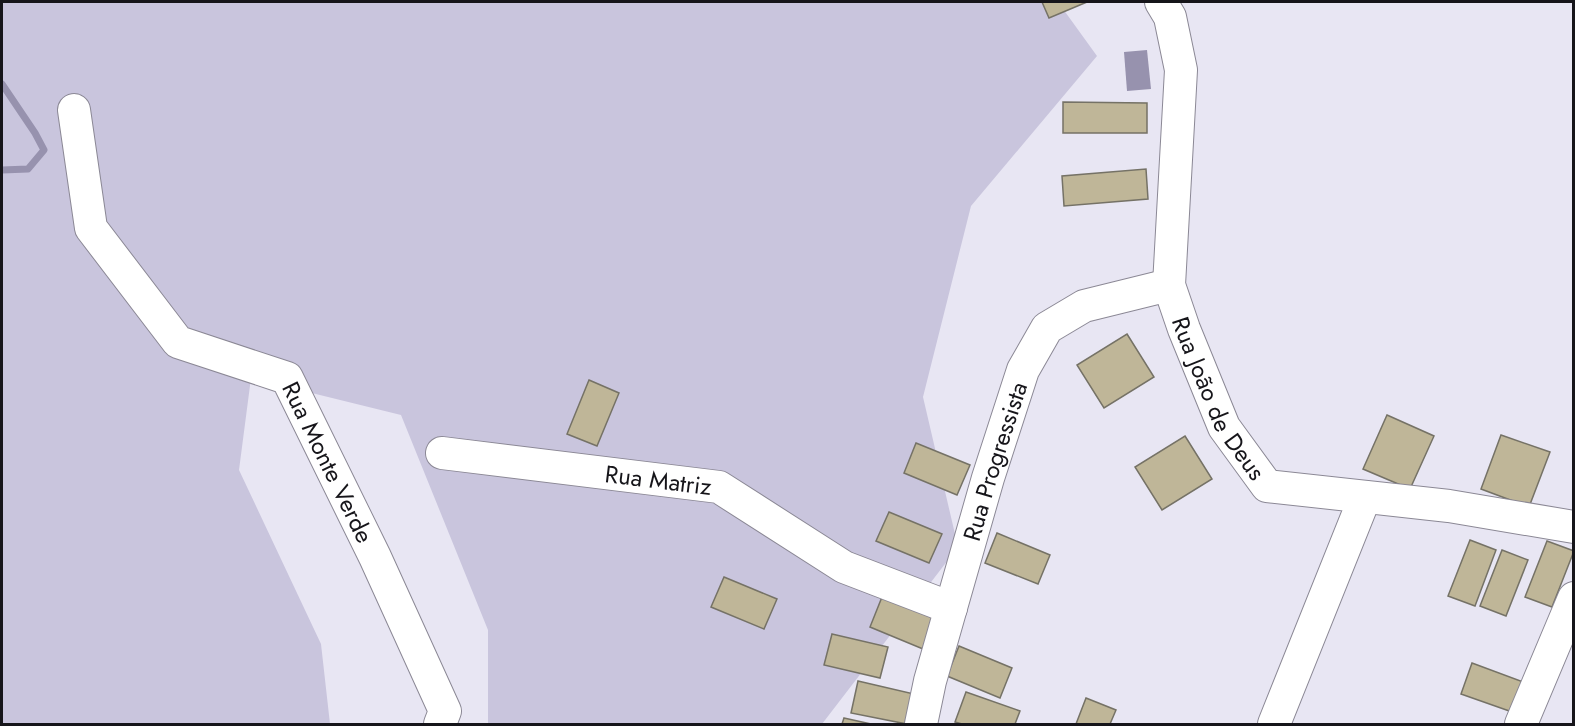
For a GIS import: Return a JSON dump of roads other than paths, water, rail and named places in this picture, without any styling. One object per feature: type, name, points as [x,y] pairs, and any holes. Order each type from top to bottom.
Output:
[{"type":"street","name":"Rua João de Deus","points":[[1161,2],[1170,17],[1181,70],[1169,285],[1184,329],[1224,427],[1267,486],[1449,506],[1574,527]]},
{"type":"street","name":"Rua Monte Verde","points":[[74,110],[91,228],[178,342],[287,378],[375,557],[445,711],[440,724]]},
{"type":"street","name":"Rua Progressista","points":[[921,724],[930,681],[988,478],[1023,370],[1047,328],[1084,306],[1169,285]]},
{"type":"street","name":"Rua Matriz","points":[[442,453],[719,487],[844,567],[951,608]]},
{"type":"street","points":[[1274,724],[1365,497]]},
{"type":"street","points":[[1521,724],[1574,598]]},
{"type":"waterway","points":[[2,84],[44,150],[28,169],[2,170]]}]
